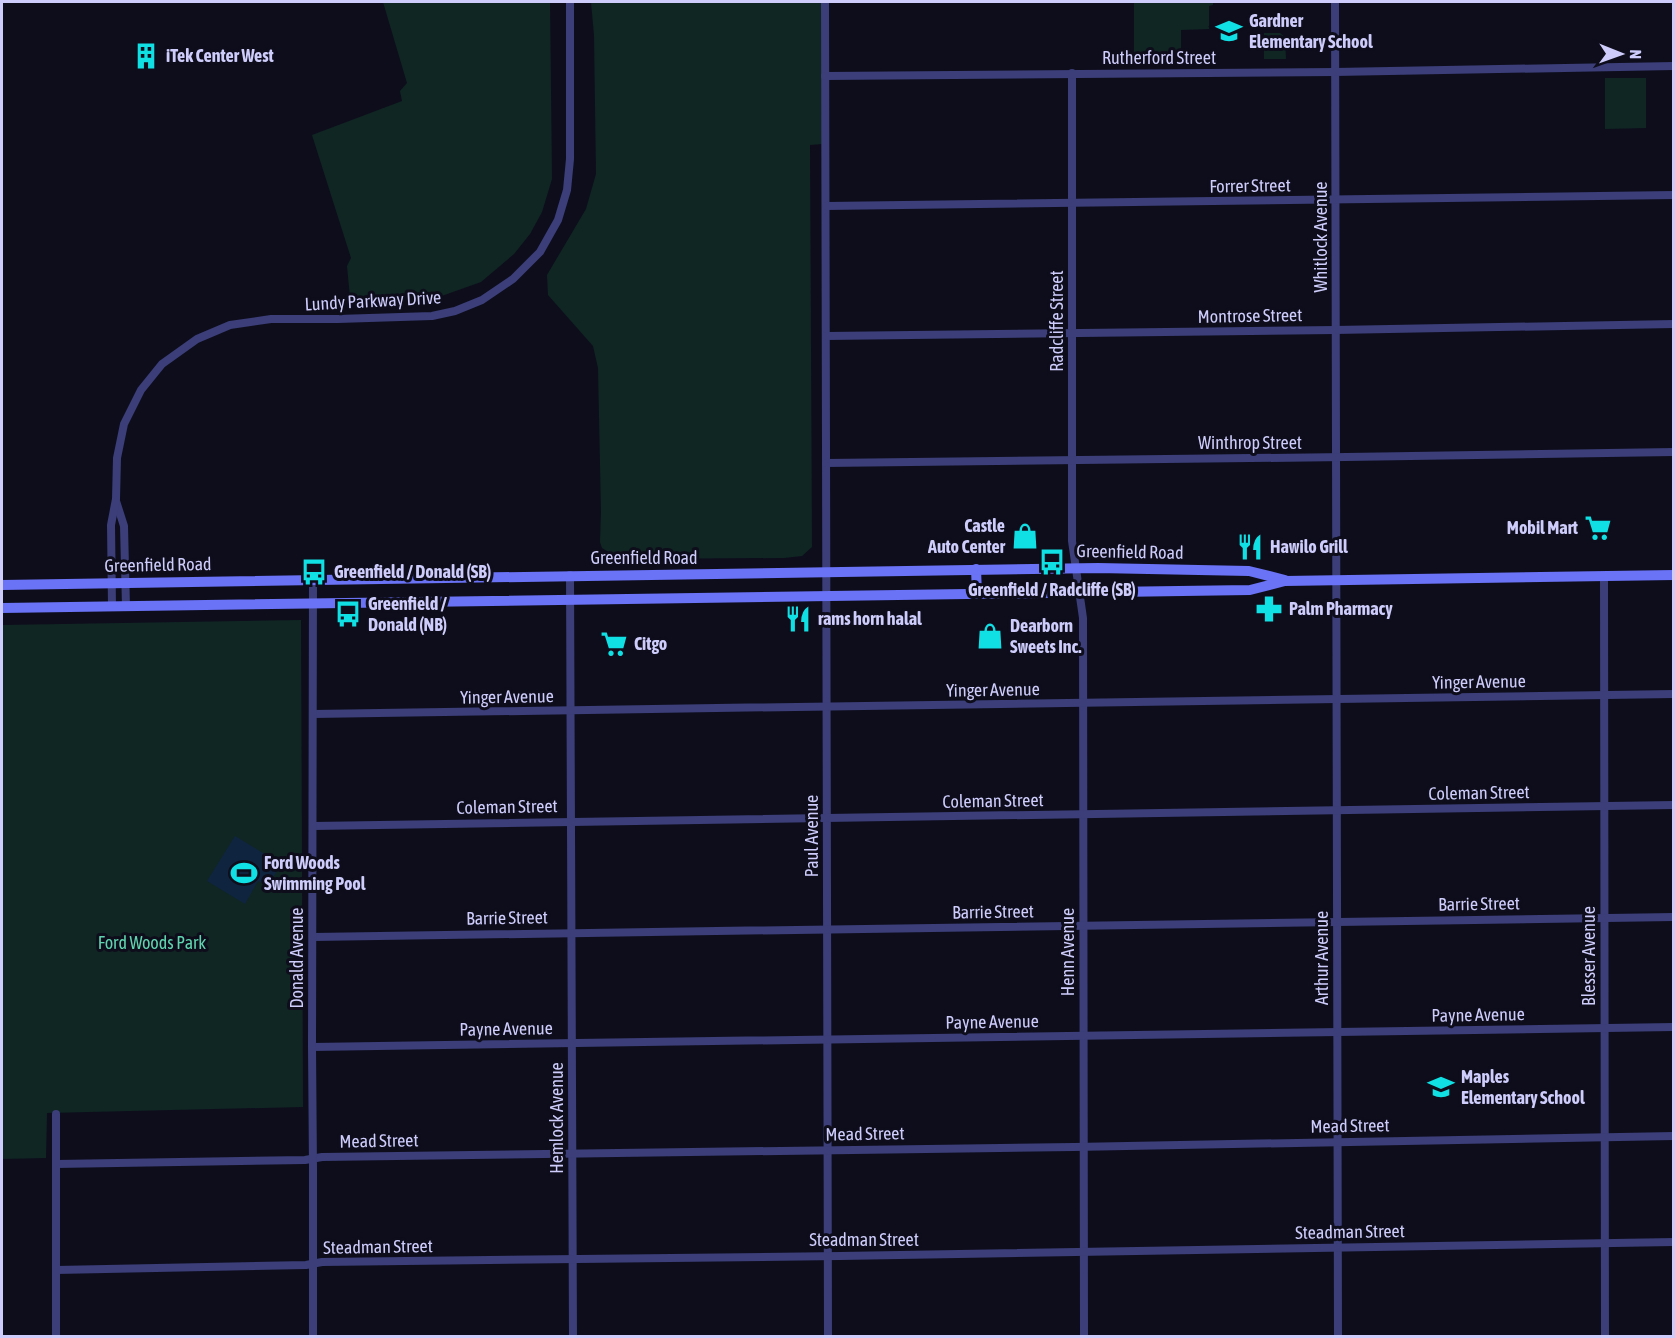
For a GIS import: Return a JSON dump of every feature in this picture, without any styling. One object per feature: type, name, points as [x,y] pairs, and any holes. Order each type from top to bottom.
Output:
[{"type":"main road","name":"Greenfield Road","points":[[2,585],[1075,568],[1249,571],[1285,580],[1674,575]]},
{"type":"main road","points":[[976,569],[977,594]]},
{"type":"main road","name":"Greenfield Road","points":[[2,608],[1250,590],[1285,580]]},
{"type":"street","name":"Lundy Parkway Drive","points":[[111,607],[111,525],[116,499],[117,458],[124,424],[141,390],[162,364],[196,339],[230,325],[271,319],[432,316],[455,311],[482,300],[513,279],[540,252],[558,220],[567,190],[570,159],[570,2]]},
{"type":"street","name":"Paul Avenue","points":[[825,2],[828,1336]]},
{"type":"street","name":"Whitlock Avenue","points":[[1335,2],[1336,580]]},
{"type":"street","name":"Rutherford Street","points":[[825,76],[1335,72],[1674,66]]},
{"type":"street","name":"Radcliffe Street","points":[[1072,73],[1072,541],[1075,568]]},
{"type":"street","name":"Forrer Street","points":[[826,206],[1674,195]]},
{"type":"street","name":"Montrose Street","points":[[826,336],[1674,324]]},
{"type":"street","name":"Winthrop Street","points":[[826,463],[1674,452]]},
{"type":"street","name":"Lundy Parkway Drive","points":[[116,499],[123,526],[126,607]]},
{"type":"street","name":"Henn Avenue","points":[[1075,568],[1083,618],[1084,1336]]},
{"type":"street","name":"Hemlock Avenue","points":[[570,575],[573,1336]]},
{"type":"street","name":"Blesser Avenue","points":[[1604,576],[1605,1336]]},
{"type":"street","name":"Donald Avenue","points":[[313,1336],[314,579]]},
{"type":"street","name":"Arthur Avenue","points":[[1336,580],[1338,1336]]},
{"type":"street","name":"Yinger Avenue","points":[[313,714],[1674,694]]},
{"type":"street","name":"Coleman Street","points":[[313,825],[1674,805]]},
{"type":"street","name":"Barrie Street","points":[[313,937],[1674,916]]},
{"type":"street","name":"Payne Avenue","points":[[312,1047],[1674,1027]]},
{"type":"street","points":[[56,1114],[56,1336]]},
{"type":"street","name":"Mead Street","points":[[56,1164],[305,1160],[322,1157],[1084,1147],[1674,1136]]},
{"type":"street","name":"Steadman Street","points":[[56,1270],[295,1265],[322,1262],[1674,1242]]},
{"type":"green space","points":[[383,2],[550,2],[552,179],[542,212],[530,234],[514,254],[481,282],[436,298],[359,302],[350,297],[347,266],[351,258],[312,135],[402,101],[400,91],[407,83]]},
{"type":"green space","points":[[591,2],[821,2],[822,144],[810,145],[812,547],[802,556],[620,559],[602,548],[600,542],[598,368],[593,346],[548,295],[547,275],[586,209],[596,174],[594,35]]},
{"type":"green space","points":[[1134,2],[1213,2],[1213,5],[1209,6],[1209,29],[1181,30],[1181,64],[1134,64]]},
{"type":"green space","points":[[1264,33],[1280,33],[1285,37],[1286,59],[1264,59]]},
{"type":"green space","points":[[1605,78],[1646,78],[1646,128],[1605,129]]},
{"type":"green space","name":"Ford Woods Park","points":[[301,620],[303,1107],[47,1113],[46,1158],[2,1159],[2,625]]},
{"type":"water","name":"Ford Woods Swimming Pool","points":[[235,836],[281,864],[268,886],[258,881],[245,904],[207,881]]},
{"type":"place","name":"Gardner Elementary School","points":[[1229,31]]},
{"type":"place","name":"iTek Center West","points":[[146,56]]},
{"type":"place","name":"Mobil Mart","points":[[1598,528]]},
{"type":"place","name":"Castle Auto Center","points":[[1025,536]]},
{"type":"place","name":"Hawilo Grill","points":[[1250,547]]},
{"type":"place","name":"Greenfield / Radcliffe (SB)","points":[[1052,562]]},
{"type":"place","name":"Greenfield / Donald (SB)","points":[[314,572]]},
{"type":"place","name":"Palm Pharmacy","points":[[1269,609]]},
{"type":"place","name":"Greenfield / Donald (NB)","points":[[348,614]]},
{"type":"place","name":"rams horn halal","points":[[798,619]]},
{"type":"place","name":"Dearborn Sweets Inc.","points":[[990,636]]},
{"type":"place","name":"Citgo","points":[[614,644]]},
{"type":"place","name":"Ford Woods Swimming Pool","points":[[244,873]]},
{"type":"place","name":"Maples Elementary School","points":[[1441,1087]]}]
